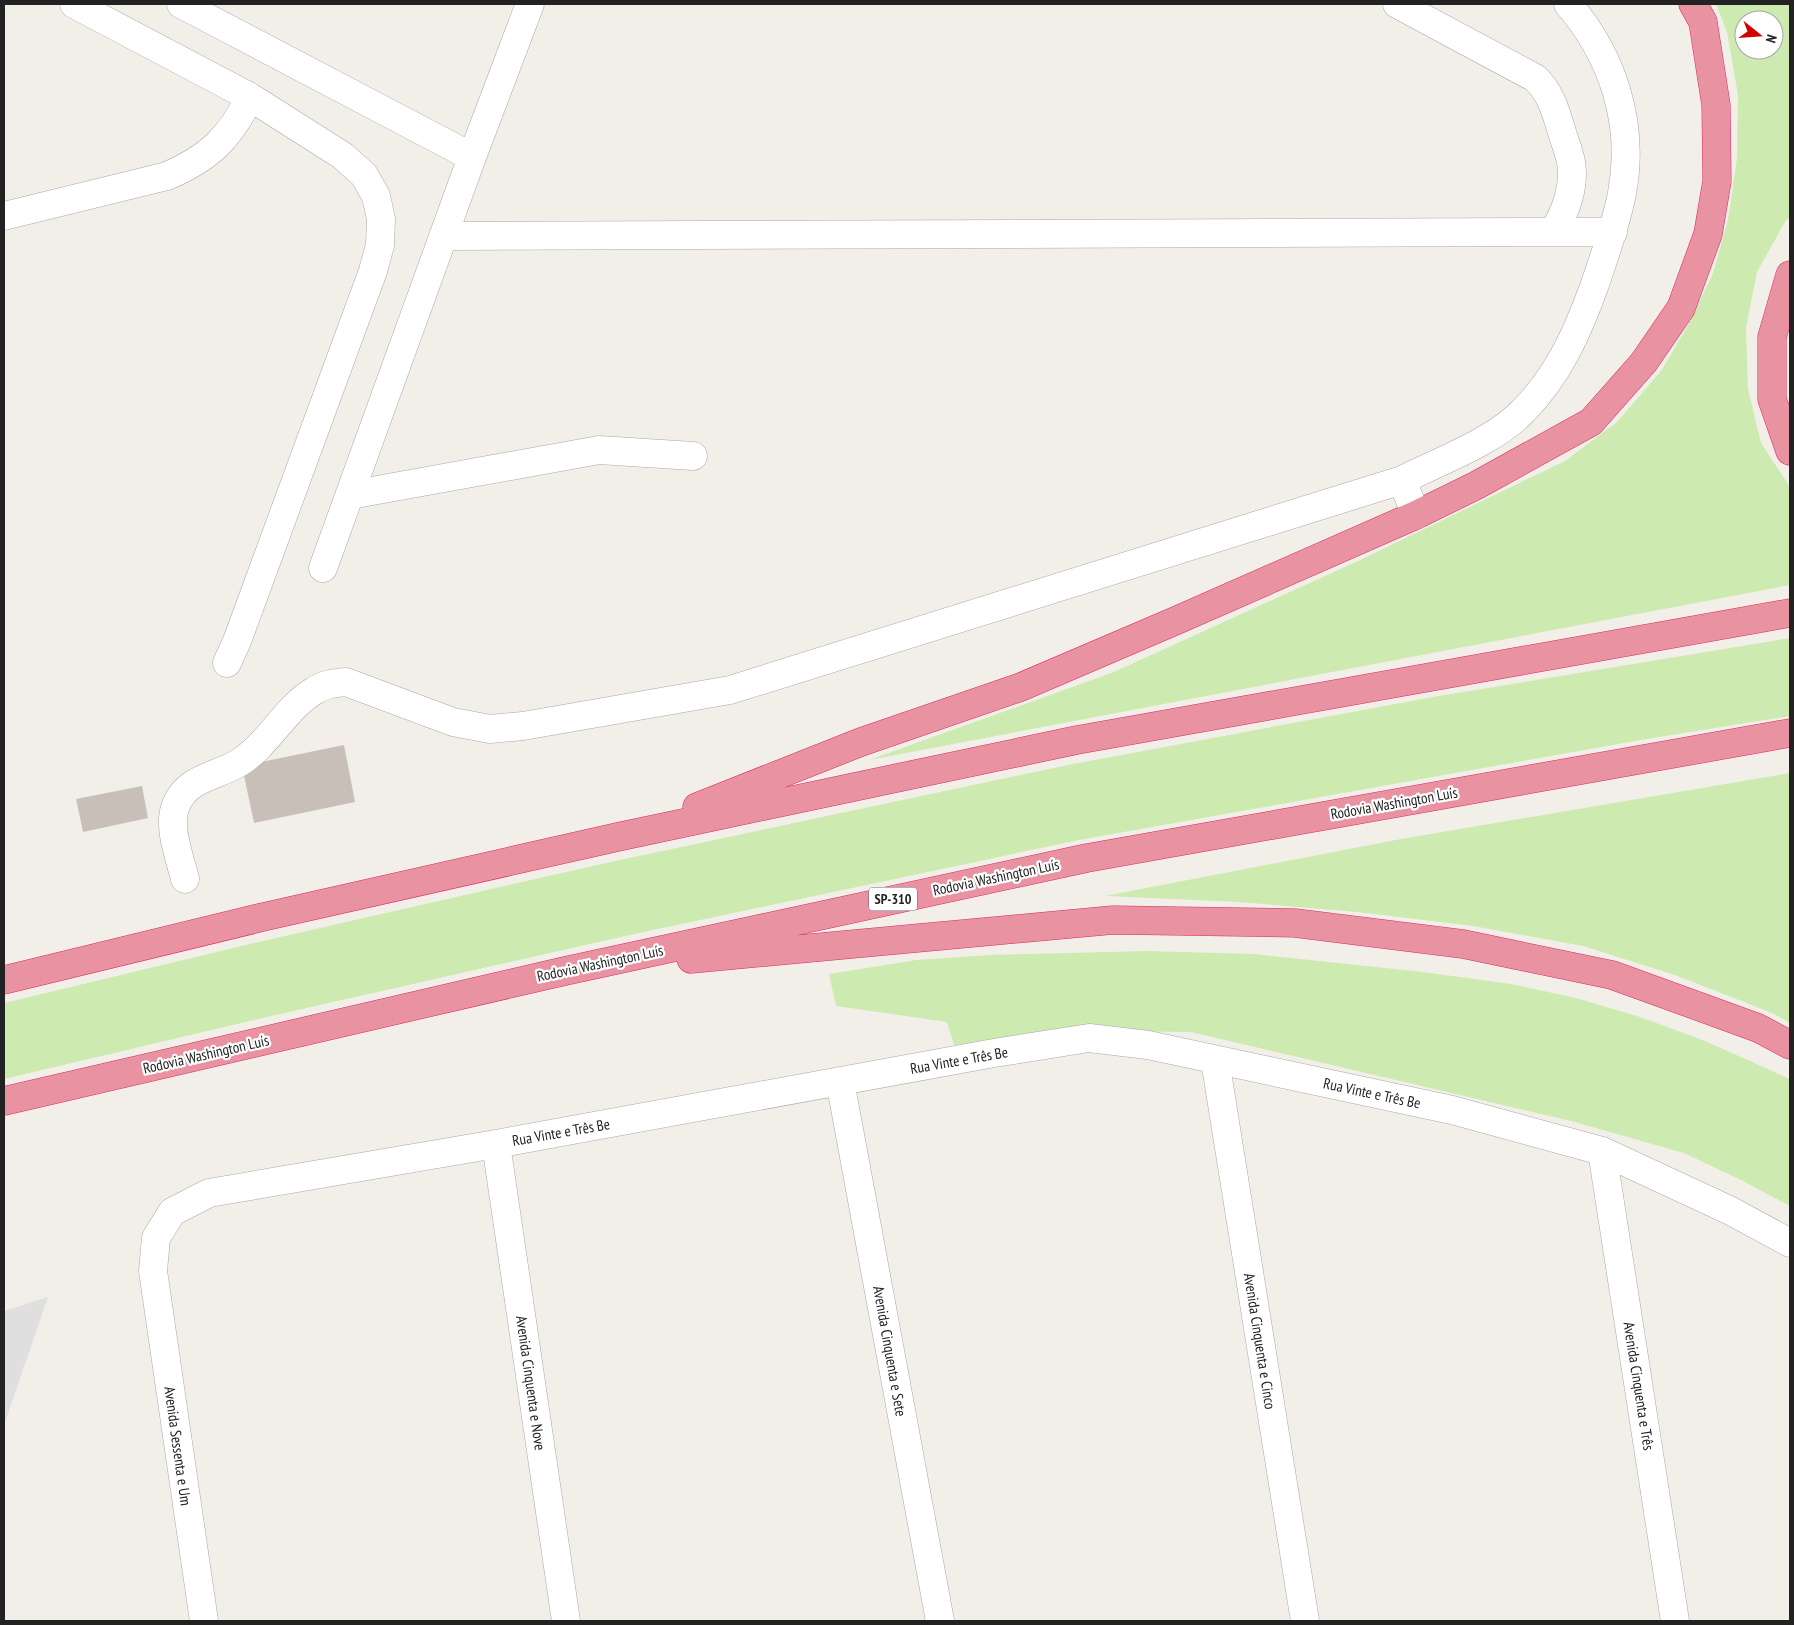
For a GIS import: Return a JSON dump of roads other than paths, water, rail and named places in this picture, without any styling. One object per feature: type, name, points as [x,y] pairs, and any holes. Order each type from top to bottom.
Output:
[{"type":"highway","points":[[622,836],[861,742],[1021,687],[1416,515],[1477,485],[1591,422],[1644,362],[1681,308],[1708,234],[1717,181],[1716,104],[1703,22],[1693,4]]},
{"type":"highway","points":[[1790,275],[1772,338],[1772,399],[1790,451]]},
{"type":"highway","points":[[4,980],[254,920],[622,836],[1077,740],[1790,613]]},
{"type":"highway","name":"Rodovia Washington Luís","points":[[4,1101],[565,971],[1086,858],[1790,733]]},
{"type":"highway","points":[[565,971],[945,934],[1113,920],[1295,923],[1463,944],[1612,975],[1758,1028],[1790,1045]]},
{"type":"street","points":[[74,4],[250,97],[343,156],[364,175],[376,196],[381,219],[380,245],[373,271],[238,641],[227,663]]},
{"type":"street","points":[[181,4],[472,157]]},
{"type":"street","points":[[323,568],[472,157],[530,4]]},
{"type":"street","points":[[1397,4],[1535,78],[1548,92],[1571,163],[1568,199],[1561,220],[1553,232]]},
{"type":"street","points":[[185,879],[172,826],[175,807],[180,797],[186,789],[202,778],[223,771],[253,752],[301,701],[314,690],[330,684],[346,682],[453,722],[490,729],[523,726],[730,690],[1402,480],[1496,434],[1522,413],[1545,387],[1563,359],[1581,321],[1613,232],[1622,192],[1626,157],[1623,121],[1616,87],[1603,54],[1585,23],[1568,4]]},
{"type":"street","points":[[4,216],[167,176],[189,167],[209,154],[226,137],[240,118],[250,97]]},
{"type":"street","points":[[444,236],[1613,232]]},
{"type":"street","points":[[350,495],[598,450],[693,456]]},
{"type":"street","points":[[1402,480],[1416,515]]},
{"type":"street","name":"Rua Vinte e Três Be","points":[[152,1271],[156,1238],[172,1212],[209,1193],[496,1144],[1089,1038],[1148,1045],[1452,1110],[1602,1151],[1731,1212],[1790,1243]]},
{"type":"street","name":"Avenida Cinquenta e Cinco","points":[[1215,1060],[1306,1621]]},
{"type":"street","name":"Avenida Cinquenta e Sete","points":[[840,1081],[940,1621]]},
{"type":"street","name":"Avenida Cinquenta e Nove","points":[[496,1144],[566,1621]]},
{"type":"street","name":"Avenida Cinquenta e Três","points":[[1602,1151],[1675,1621]]},
{"type":"street","name":"Avenida Sessenta e Um","points":[[152,1271],[204,1621]]}]
